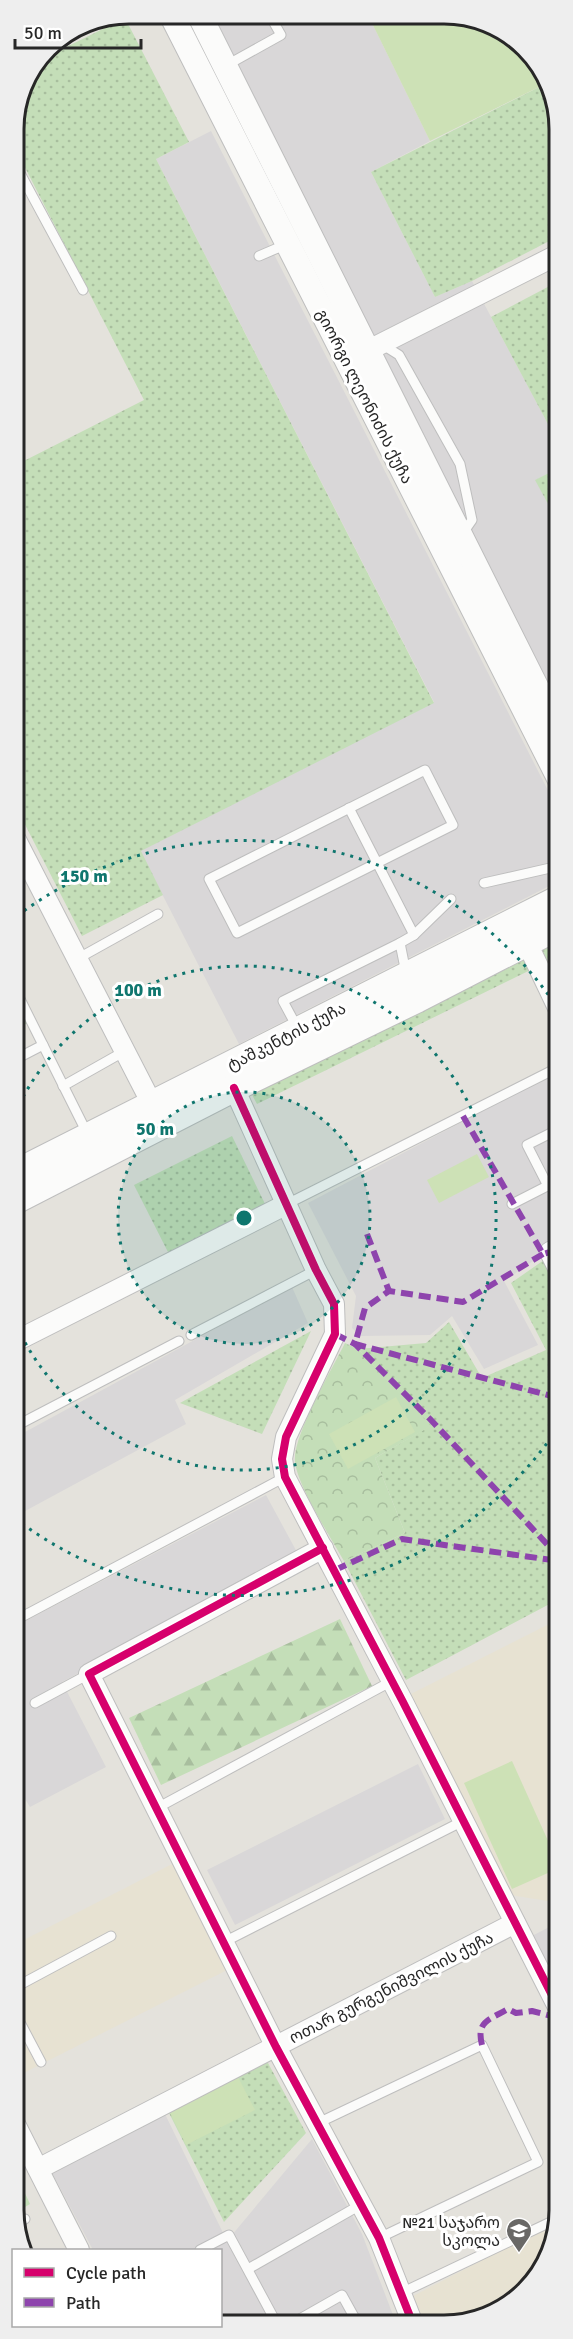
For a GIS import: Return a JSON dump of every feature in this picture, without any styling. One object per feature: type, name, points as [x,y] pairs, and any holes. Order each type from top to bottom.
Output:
[{"type":"main road","name":"ტაშკენტის ქუჩა","points":[[24,1169],[549,904]]},
{"type":"main road","name":"ტაშკენტის ქუჩა","points":[[24,1196],[234,1088],[417,999],[549,931]]},
{"type":"street","name":"გიორგი ლეონიძის ქუჩა","points":[[176,24],[288,244],[366,352]]},
{"type":"street","name":"გიორგი ლეონიძის ქუჩა","points":[[204,24],[366,352],[549,756]]},
{"type":"street","points":[[366,352],[549,259]]},
{"type":"street","name":"გიორგი ლეონიძის ქუჩა","points":[[452,543],[549,714]]},
{"type":"street","points":[[24,856],[152,1104]]},
{"type":"street","points":[[527,943],[549,989]]},
{"type":"street","points":[[234,1088],[316,1270],[334,1304],[335,1334],[286,1437],[282,1459],[285,1477],[515,1923],[549,1981]]},
{"type":"street","points":[[24,1337],[286,1204]]},
{"type":"street","points":[[323,1548],[89,1674],[276,2047],[380,2238],[410,2315]]},
{"type":"street","name":"ოთარ გურგენიშვილის ქუჩა","points":[[38,2169],[515,1923]]},
{"type":"street","points":[[24,2140],[79,2249]]},
{"type":"lane","points":[[225,66],[280,35],[274,24]]},
{"type":"lane","points":[[24,181],[83,290]]},
{"type":"lane","points":[[259,256],[288,244]]},
{"type":"lane","points":[[425,770],[453,825],[237,933],[209,879],[349,808],[425,770]]},
{"type":"lane","points":[[349,808],[414,935]]},
{"type":"lane","points":[[484,883],[549,869]]},
{"type":"lane","points":[[299,1030],[283,1001],[414,935],[451,899]]},
{"type":"lane","points":[[77,959],[158,914]]},
{"type":"lane","points":[[400,943],[406,976]]},
{"type":"lane","points":[[24,1007],[88,1136]]},
{"type":"lane","points":[[24,1055],[43,1045]]},
{"type":"lane","points":[[63,1086],[125,1051]]},
{"type":"lane","points":[[286,1204],[549,1072]]},
{"type":"lane","points":[[512,1204],[548,1186],[527,1145],[549,1134]]},
{"type":"lane","points":[[191,1335],[316,1270]]},
{"type":"lane","points":[[24,1422],[179,1341]]},
{"type":"lane","points":[[24,1616],[285,1477]]},
{"type":"lane","points":[[35,1703],[89,1674]]},
{"type":"lane","points":[[157,1808],[392,1681]]},
{"type":"lane","points":[[224,1942],[463,1821]]},
{"type":"lane","points":[[24,1983],[111,1936]]},
{"type":"lane","points":[[24,2030],[41,2062]]},
{"type":"lane","points":[[318,2123],[482,2045],[538,2162],[380,2238]]},
{"type":"lane","points":[[248,2269],[362,2204]]},
{"type":"lane","points":[[401,2293],[548,2222]]},
{"type":"lane","points":[[202,2249],[229,2235],[272,2315]]},
{"type":"lane","points":[[307,2315],[342,2295],[353,2315]]},
{"type":"shaded area","points":[[214,24],[372,24],[430,141],[371,172],[435,297],[472,281],[549,426],[549,473],[536,480],[549,505],[549,688]]},
{"type":"shaded area","points":[[211,131],[549,792],[549,886],[239,1044],[140,851],[434,702],[156,159]]},
{"type":"shaded area","points":[[549,1076],[549,1250],[504,1281],[538,1345],[484,1369],[452,1316],[430,1335],[361,1336],[352,1328],[356,1296],[308,1203]]},
{"type":"shaded area","points":[[292,1287],[308,1323],[175,1400],[186,1424],[24,1512],[24,1433]]},
{"type":"shaded area","points":[[266,1495],[298,1554],[62,1682],[106,1767],[30,1807],[24,1797],[24,1622]]},
{"type":"shaded area","points":[[549,1624],[549,1901],[510,1895],[407,1696]]},
{"type":"shaded area","points":[[418,1764],[445,1819],[235,1925],[207,1870]]},
{"type":"shaded area","points":[[174,1863],[229,1969],[24,2073],[24,1940]]},
{"type":"shaded area","points":[[549,1927],[549,1978],[530,1937]]},
{"type":"shaded area","points":[[163,2110],[227,2241],[312,2139],[362,2234],[393,2315],[222,2315],[222,2249],[92,2249],[49,2167]]},
{"type":"shaded area","name":"№21 საჯარო სკოლა","points":[[547,2227],[541,2250],[535,2262],[523,2279],[496,2301],[458,2314],[421,2315],[413,2296]]},
{"type":"green space","points":[[128,24],[189,142],[156,159],[434,703],[141,851],[163,895],[82,936],[24,823],[24,461],[144,400],[24,166],[24,122],[28,102],[35,83],[46,65],[60,50],[107,27]]},
{"type":"green space","points":[[372,24],[444,24],[478,30],[496,38],[513,50],[523,60],[538,83],[539,87],[430,141]]},
{"type":"green space","points":[[539,87],[548,115],[549,129],[549,241],[472,281],[435,297],[371,172]]},
{"type":"green space","points":[[549,286],[549,426],[491,317]]},
{"type":"green space","points":[[549,473],[549,506],[535,480]]},
{"type":"green space","points":[[549,947],[549,961],[257,1104],[250,1091],[420,1013]]},
{"type":"green space","points":[[24,1011],[30,1022],[24,1025]]},
{"type":"green space","points":[[232,1136],[267,1208],[170,1256],[134,1185]]},
{"type":"green space","points":[[477,1154],[489,1177],[439,1203],[427,1180]]},
{"type":"green space","points":[[544,1260],[549,1270],[549,1604],[406,1680],[344,1561],[405,1533],[375,1458],[430,1426],[358,1349],[426,1343],[449,1322],[482,1378],[546,1350],[511,1283]]},
{"type":"green space","points":[[311,1331],[262,1434],[180,1403]]},
{"type":"green space","points":[[345,1343],[358,1349],[431,1426],[375,1458],[405,1533],[344,1561],[308,1498],[295,1462],[296,1451],[306,1420]]},
{"type":"green space","points":[[396,1397],[415,1432],[348,1469],[329,1434]]},
{"type":"green space","points":[[340,1619],[372,1686],[161,1785],[129,1718]]},
{"type":"green space","points":[[512,1761],[549,1843],[549,1872],[512,1889],[464,1783]]},
{"type":"green space","points":[[260,2062],[268,2063],[306,2133],[224,2222],[167,2109]]},
{"type":"green space","points":[[238,2077],[255,2110],[186,2145],[169,2111]]},
{"type":"green space","points":[[24,2191],[30,2204],[24,2208]]},
{"type":"marked path","points":[[463,1116],[543,1254],[549,1252]]},
{"type":"marked path","points":[[367,1234],[389,1291]]},
{"type":"marked path","points":[[543,1254],[463,1302],[389,1291],[365,1308],[355,1344],[549,1395]]},
{"type":"marked path","points":[[335,1334],[355,1344],[430,1419],[549,1546]]},
{"type":"marked path","points":[[335,1570],[402,1539],[549,1560]]},
{"type":"marked path","points":[[482,2045],[483,2026],[490,2019],[508,2009],[516,2013],[532,2011],[549,2015]]},
{"type":"cycle path","points":[[234,1088],[316,1270],[334,1304],[335,1334],[286,1437],[282,1459],[285,1477],[403,1702],[549,1989]]},
{"type":"cycle path","points":[[323,1548],[89,1674],[276,2047],[379,2238],[409,2315]]},
{"type":"place","name":"№21 საჯარო სკოლა","points":[[519,2254]]}]
